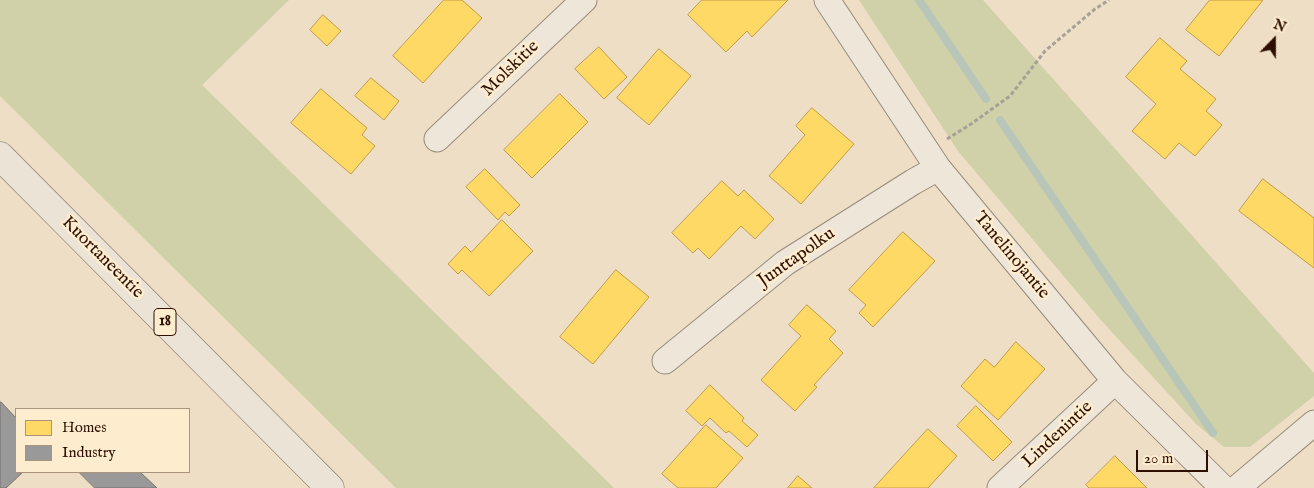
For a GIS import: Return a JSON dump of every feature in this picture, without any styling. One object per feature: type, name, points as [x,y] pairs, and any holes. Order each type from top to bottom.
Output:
[{"type":"highway","name":"Kuortaneentie","points":[[0,156],[330,488]]},
{"type":"street","name":"Molskitie","points":[[437,139],[584,0]]},
{"type":"street","name":"Tanelinojantie","points":[[827,0],[932,160],[1115,381],[1224,488]]},
{"type":"street","name":"Junttapolku","points":[[665,361],[785,264],[913,182],[932,160]]},
{"type":"street","name":"Lindenintie","points":[[1000,488],[1115,381]]},
{"type":"street","points":[[1237,488],[1314,422]]},
{"type":"path","points":[[932,160],[971,124],[1010,96],[1045,51],[1095,9],[1109,0]]},
{"type":"green space","points":[[0,0],[289,0],[202,85],[614,488],[396,488],[0,96]]},
{"type":"green space","points":[[859,0],[983,0],[1314,373],[1314,396],[1250,447],[1224,447],[1196,424],[1099,318],[958,151]]},
{"type":"building: Homes","points":[[444,0],[462,0],[482,18],[423,83],[393,56]]},
{"type":"building: Homes","points":[[702,0],[788,0],[752,37],[747,31],[726,52],[688,15]]},
{"type":"building: Homes","points":[[1210,0],[1263,0],[1219,56],[1186,30]]},
{"type":"building: Homes","points":[[323,15],[341,31],[327,46],[310,30]]},
{"type":"building: Homes","points":[[1160,38],[1187,61],[1180,69],[1216,99],[1206,111],[1222,125],[1195,156],[1179,143],[1165,159],[1132,131],[1156,104],[1126,77]]},
{"type":"building: Homes","points":[[599,47],[627,77],[604,99],[575,69]]},
{"type":"building: Homes","points":[[659,49],[691,76],[649,125],[617,98]]},
{"type":"building: Homes","points":[[371,78],[399,101],[384,120],[355,96]]},
{"type":"building: Homes","points":[[321,89],[367,128],[362,135],[375,146],[351,174],[291,123]]},
{"type":"building: Homes","points":[[560,94],[588,122],[532,178],[504,150]]},
{"type":"building: Homes","points":[[812,108],[854,144],[801,204],[769,176],[805,135],[796,126]]},
{"type":"building: Homes","points":[[485,169],[520,205],[509,216],[505,212],[498,220],[466,187]]},
{"type":"building: Homes","points":[[1263,179],[1314,218],[1314,268],[1239,211]]},
{"type":"building: Homes","points":[[722,181],[738,196],[744,190],[774,219],[755,239],[741,226],[709,259],[698,248],[693,253],[672,233]]},
{"type":"building: Homes","points":[[502,220],[533,251],[489,296],[462,270],[458,274],[448,264],[465,246],[471,252]]},
{"type":"building: Homes","points":[[903,232],[935,261],[873,327],[859,313],[866,305],[849,290]]},
{"type":"building: Homes","points":[[616,270],[649,297],[593,364],[560,337]]},
{"type":"building: Homes","points":[[807,305],[836,331],[829,339],[843,353],[814,385],[817,387],[795,411],[761,380],[801,336],[789,325]]},
{"type":"building: Homes","points":[[1016,342],[1045,369],[998,420],[961,386],[985,359],[994,367]]},
{"type":"building: Homes","points":[[710,385],[744,418],[742,421],[758,435],[747,447],[729,431],[726,433],[710,418],[702,426],[686,411]]},
{"type":"building: Homes","points":[[976,406],[1012,442],[993,461],[957,426]]},
{"type":"building: Homes","points":[[706,425],[743,458],[716,488],[678,488],[662,474]]},
{"type":"building: Homes","points":[[928,429],[957,456],[928,488],[874,488]]},
{"type":"building: Homes","points":[[1115,456],[1147,488],[1089,488],[1086,485]]},
{"type":"building: Homes","points":[[798,476],[812,488],[788,488]]},
{"type":"building: Industry","points":[[1,402],[15,417],[15,473],[22,473],[6,488],[0,488]]},
{"type":"building: Industry","points":[[80,473],[141,473],[157,488],[95,488]]},
{"type":"waterway","points":[[919,0],[986,99]]},
{"type":"waterway","points":[[1000,120],[1213,433]]}]
